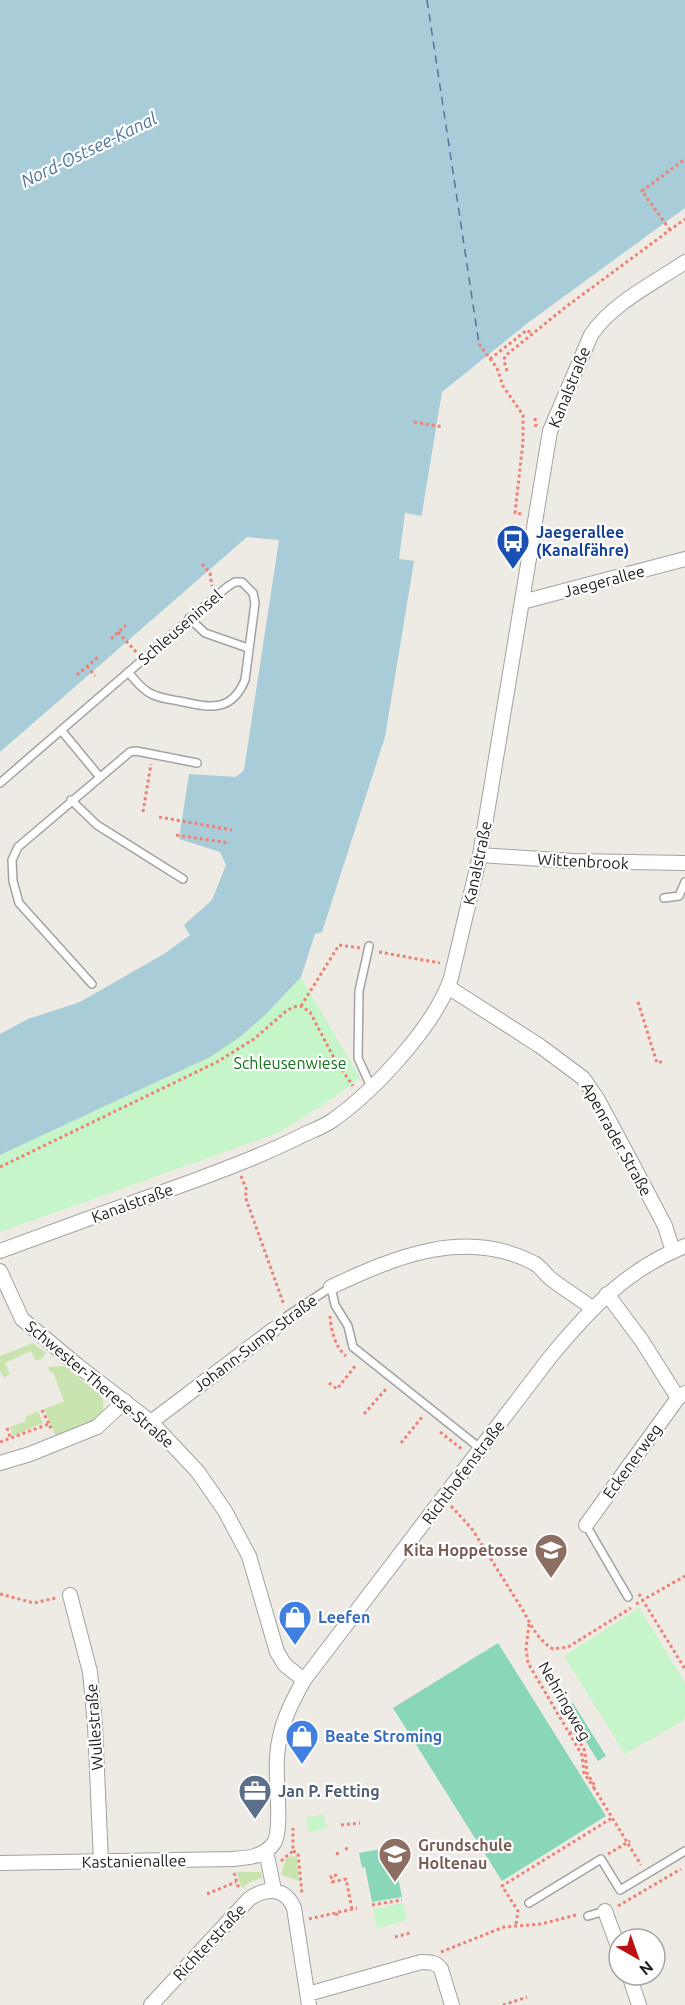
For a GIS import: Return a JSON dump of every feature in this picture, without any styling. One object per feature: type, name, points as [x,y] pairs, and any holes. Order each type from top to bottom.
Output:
[{"type":"street","name":"Kanalstraße","points":[[0,1251],[236,1165],[284,1145],[332,1121],[361,1097],[402,1056],[426,1024],[448,987],[480,855],[550,431],[591,335],[599,322],[610,312],[685,262]]},
{"type":"street","name":"Jaegerallee","points":[[522,602],[685,559]]},
{"type":"street","name":"Wittenbrook","points":[[480,855],[572,861],[685,863]]},
{"type":"street","name":"Apenrader Straße","points":[[448,987],[540,1046],[583,1078],[598,1101],[664,1226],[679,1248]]},
{"type":"street","name":"Johann-Sump-Straße","points":[[331,1287],[363,1273],[427,1251],[446,1246],[479,1246],[508,1253],[535,1264],[551,1279],[592,1308]]},
{"type":"street","name":"Richthofenstraße","points":[[266,1851],[274,1843],[278,1827],[276,1776],[281,1729],[285,1714],[304,1680],[551,1356],[592,1308],[607,1293],[652,1261],[679,1248]]},
{"type":"street","name":"Schwester-Therese-Straße","points":[[0,1271],[22,1319],[151,1422],[198,1472],[225,1511],[249,1556],[277,1652],[285,1665],[304,1680]]},
{"type":"street","name":"Eckenerweg","points":[[586,1525],[682,1395],[607,1293]]},
{"type":"street","name":"Johann-Sump-Straße","points":[[151,1422],[274,1329]]},
{"type":"street","points":[[0,1463],[97,1427],[125,1401]]},
{"type":"street","name":"Wullestraße","points":[[70,1595],[90,1672],[95,1725],[101,1862]]},
{"type":"street","points":[[266,1851],[274,1890],[291,1901],[308,1999],[421,1962],[430,1962],[441,1969],[452,2005]]},
{"type":"street","name":"Kastanienallee","points":[[0,1863],[232,1859],[255,1856],[266,1851]]},
{"type":"street","name":"Richterstraße","points":[[151,2005],[249,1899],[257,1893],[274,1890]]},
{"type":"street","points":[[605,1911],[611,1927]]},
{"type":"street","points":[[632,1987],[639,2005]]},
{"type":"lane","name":"Schleuseninsel","points":[[0,783],[189,618],[227,587],[235,582],[243,582],[253,593],[255,603],[245,680],[241,689],[228,702],[221,706],[203,706],[157,696],[139,685],[128,672]]},
{"type":"lane","points":[[189,618],[205,633],[248,648]]},
{"type":"lane","points":[[61,730],[99,776]]},
{"type":"lane","points":[[92,984],[19,903],[13,881],[12,860],[18,847],[130,752],[197,763]]},
{"type":"lane","points":[[71,800],[97,825],[183,879]]},
{"type":"lane","points":[[664,898],[679,896],[685,882]]},
{"type":"lane","points":[[369,946],[359,991],[358,1058],[371,1087]]},
{"type":"lane","points":[[331,1287],[335,1305],[348,1326],[352,1347],[481,1449]]},
{"type":"lane","name":"Johann-Sump-Straße","points":[[274,1329],[287,1316],[331,1287]]},
{"type":"lane","points":[[586,1525],[628,1597]]},
{"type":"lane","points":[[529,1903],[601,1859],[620,1890],[685,1851]]},
{"type":"lane","points":[[588,1916],[605,1911]]},
{"type":"path","points":[[670,230],[642,191],[685,159]]},
{"type":"path","points":[[507,371],[505,356],[567,306],[685,219]]},
{"type":"path","points":[[490,359],[527,330],[532,334]]},
{"type":"path","points":[[478,344],[497,368],[503,386],[523,415],[523,441],[515,513],[523,514]]},
{"type":"path","points":[[414,422],[443,427]]},
{"type":"path","points":[[202,564],[210,573]]},
{"type":"path","points":[[111,639],[126,625]]},
{"type":"path","points":[[118,632],[129,643]]},
{"type":"path","points":[[77,675],[98,657]]},
{"type":"path","points":[[87,666],[95,676]]},
{"type":"path","points":[[143,812],[153,754]]},
{"type":"path","points":[[159,817],[232,830]]},
{"type":"path","points":[[176,835],[230,843]]},
{"type":"path","points":[[638,1002],[657,1064],[664,1061]]},
{"type":"path","points":[[0,1167],[217,1062],[254,1039],[293,1007],[301,1006],[310,1012],[344,1074],[361,1097]]},
{"type":"path","points":[[246,1188],[245,1196],[287,1316]]},
{"type":"path","points":[[329,1383],[337,1389],[356,1365]]},
{"type":"path","points":[[364,1414],[386,1389]]},
{"type":"path","points":[[42,1410],[58,1443]]},
{"type":"path","points":[[401,1443],[422,1417]]},
{"type":"path","points":[[0,1442],[49,1424]]},
{"type":"path","points":[[7,1428],[11,1439]]},
{"type":"path","points":[[443,1500],[457,1511],[471,1529],[524,1612],[529,1624],[553,1649],[562,1649],[685,1575]]},
{"type":"path","points":[[628,1597],[638,1592],[685,1669]]},
{"type":"path","points":[[0,1594],[34,1603],[70,1595]]},
{"type":"path","name":"Nehringweg","points":[[529,1624],[526,1648],[528,1663],[582,1755],[584,1773],[647,1874]]},
{"type":"path","points":[[516,1924],[518,1911],[502,1886],[612,1818]]},
{"type":"path","points":[[341,1826],[360,1823]]},
{"type":"path","points":[[601,1859],[628,1842]]},
{"type":"path","points":[[345,1849],[351,1848]]},
{"type":"path","points":[[293,1851],[298,1853],[302,1898]]},
{"type":"path","points":[[232,1859],[238,1889],[249,1899]]},
{"type":"path","points":[[337,1875],[331,1876],[333,1882],[345,1879],[352,1909]]},
{"type":"path","points":[[207,1894],[236,1882]]},
{"type":"path","points":[[372,1905],[402,1900]]},
{"type":"path","points":[[296,1921],[357,1908]]},
{"type":"path","points":[[336,1913],[338,1919]]},
{"type":"path","points":[[430,1962],[432,1956],[476,1936],[504,1927],[516,1924],[541,1924],[576,1915],[581,1918],[588,1916]]},
{"type":"path","points":[[396,1937],[410,1933]]},
{"type":"path","points":[[503,2005],[527,1997]]},
{"type":"green space","name":"Schleusenwiese","points":[[301,977],[360,1078],[332,1099],[278,1133],[0,1232],[0,1155],[210,1057],[258,1020]]},
{"type":"green space","points":[[33,1343],[46,1353],[42,1358],[36,1361],[31,1351],[5,1363],[10,1374],[4,1378],[0,1371],[0,1356]]},
{"type":"green space","points":[[64,1366],[101,1396],[103,1405],[102,1413],[97,1419],[82,1429],[57,1439],[44,1409],[64,1401],[53,1372],[50,1373],[48,1367]]},
{"type":"green space","points":[[38,1411],[43,1423],[13,1436],[10,1427],[26,1421],[25,1417]]},
{"type":"green space","points":[[639,1608],[685,1683],[685,1715],[684,1720],[625,1754],[564,1656]]},
{"type":"green space","points":[[498,1643],[606,1816],[502,1881],[393,1708]]},
{"type":"green space","points":[[573,1703],[606,1756],[598,1761],[565,1708]]},
{"type":"green space","points":[[324,1814],[327,1828],[309,1832],[306,1818]]},
{"type":"green space","points":[[392,1847],[402,1897],[372,1902],[365,1867],[362,1868],[359,1853]]},
{"type":"green space","points":[[297,1855],[299,1881],[281,1875],[286,1859]]},
{"type":"green space","points":[[237,1872],[261,1872],[262,1878],[250,1882],[243,1888]]},
{"type":"green space","points":[[403,1903],[407,1920],[377,1928],[373,1909]]},
{"type":"water","name":"Nord-Ostsee-Kanal","points":[[0,0],[685,0],[685,208],[529,322],[442,392],[385,737],[322,932],[315,934],[301,977],[266,1014],[241,1036],[210,1057],[0,1155],[0,1034],[28,1019],[80,1002],[164,954],[190,935],[184,925],[212,900],[226,865],[220,852],[179,839],[189,774],[236,777],[244,770],[279,540],[247,537],[0,752]]},
{"type":"pier","points":[[405,513],[422,516],[415,561],[399,559]]},
{"type":"ferry route","points":[[427,0],[479,344]]},
{"type":"place","name":"Jaegerallee (Kanalfähre)","points":[[513,570]]},
{"type":"place","name":"Kita Hoppetosse","points":[[551,1579]]},
{"type":"place","name":"Leefen","points":[[295,1646]]},
{"type":"place","name":"Beate Stroming","points":[[302,1765]]},
{"type":"place","name":"Jan P. Fetting","points":[[255,1820]]},
{"type":"place","name":"Grundschule Holtenau","points":[[395,1883]]}]
